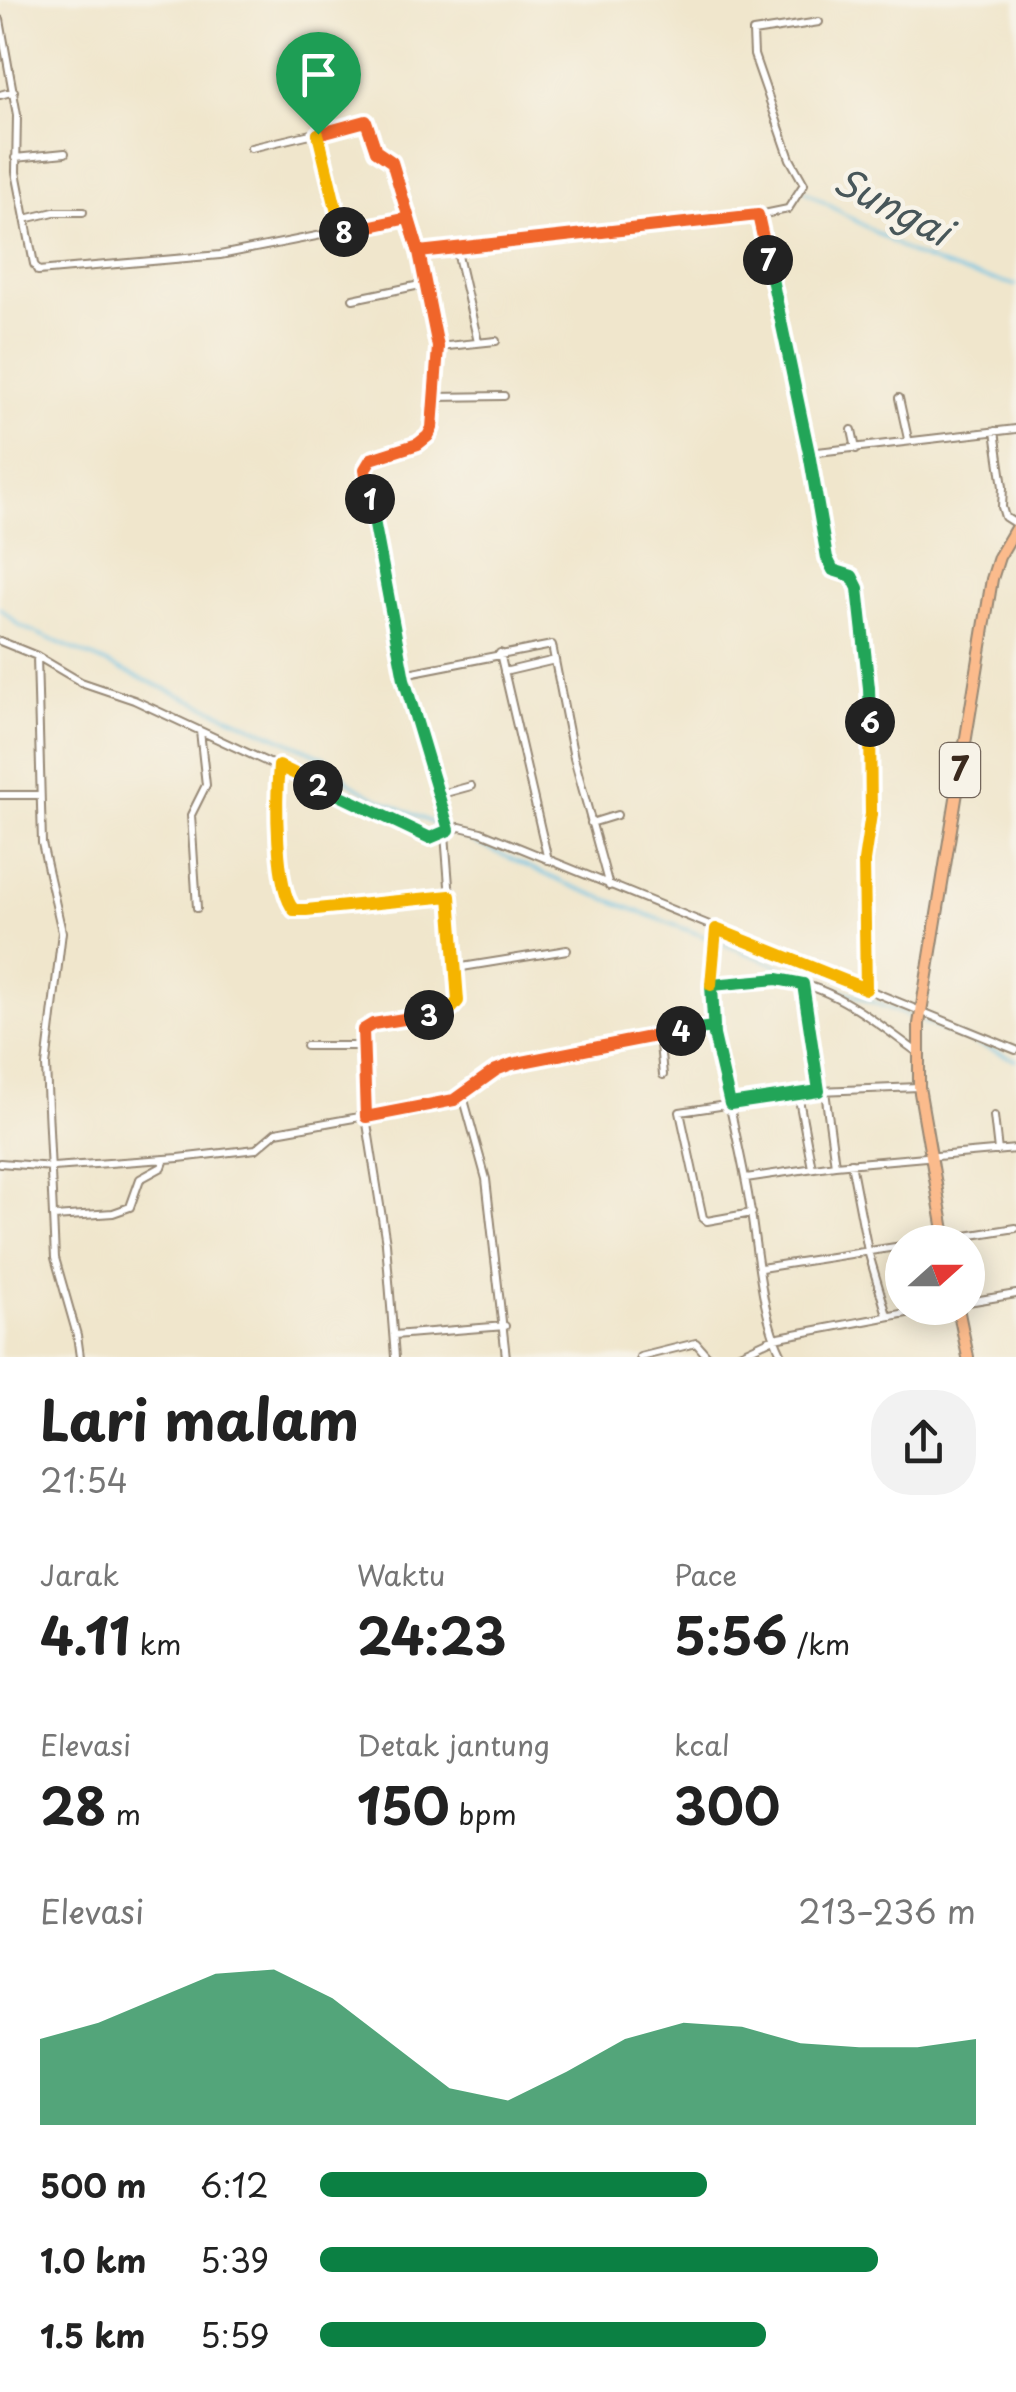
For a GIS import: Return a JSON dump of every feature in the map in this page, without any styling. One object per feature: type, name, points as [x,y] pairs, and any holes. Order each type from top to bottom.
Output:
[{"type":"highway","name":"7","points":[[943,1225],[919,1087],[920,1018],[992,578],[1016,526]]},
{"type":"highway","points":[[961,1325],[968,1357]]},
{"type":"street","points":[[0,20],[14,91],[15,158],[24,219],[34,264],[43,272],[220,254],[408,218]]},
{"type":"street","points":[[419,252],[788,209],[804,184],[790,159],[754,55],[754,32],[819,22]]},
{"type":"street","points":[[0,95],[14,91]]},
{"type":"street","points":[[251,148],[366,121],[376,151],[392,162],[419,252],[438,347],[432,428],[425,440],[371,459],[365,469],[403,674],[447,832],[456,968],[456,1006],[430,1015],[373,1024],[363,1030],[366,1117],[386,1243],[395,1357]]},
{"type":"street","points":[[318,134],[342,233]]},
{"type":"street","points":[[15,158],[64,154]]},
{"type":"street","points":[[24,219],[54,212],[83,212]]},
{"type":"street","points":[[758,215],[830,566],[852,576],[858,588],[869,688],[871,814],[864,861],[866,989]]},
{"type":"street","points":[[456,247],[478,342]]},
{"type":"street","points":[[353,299],[426,284]]},
{"type":"street","points":[[438,347],[496,340]]},
{"type":"street","points":[[434,397],[504,396]]},
{"type":"street","points":[[900,398],[908,439]]},
{"type":"street","points":[[809,453],[1016,429]]},
{"type":"street","points":[[852,430],[856,449]]},
{"type":"street","points":[[995,431],[1002,507],[1005,517],[1016,526]]},
{"type":"street","points":[[0,641],[37,656],[88,686],[134,700],[430,838],[460,827],[481,832],[866,989],[920,1018],[1016,1050]]},
{"type":"street","points":[[403,674],[549,644],[553,648],[590,823],[609,887]]},
{"type":"street","points":[[500,653],[549,861]]},
{"type":"street","points":[[37,656],[42,843],[62,924],[46,1066],[54,1217],[58,1274],[80,1357]]},
{"type":"street","points":[[504,672],[555,660]]},
{"type":"street","points":[[196,908],[191,815],[206,785],[200,730]]},
{"type":"street","points":[[279,766],[283,878],[291,909],[450,896]]},
{"type":"street","points":[[438,795],[471,786]]},
{"type":"street","points":[[0,794],[40,795]]},
{"type":"street","points":[[590,823],[618,815]]},
{"type":"street","points":[[716,929],[714,1027],[774,1338],[783,1357]]},
{"type":"street","points":[[456,968],[567,950]]},
{"type":"street","points":[[712,985],[777,979],[803,984],[850,1006],[917,1052]]},
{"type":"street","points":[[803,984],[835,1165]]},
{"type":"street","points":[[0,1163],[54,1166],[256,1149],[276,1132],[462,1096],[496,1070],[512,1064],[659,1034],[714,1027]]},
{"type":"street","points":[[659,1034],[663,1075]]},
{"type":"street","points":[[306,1046],[362,1046]]},
{"type":"street","points":[[752,1213],[703,1218],[678,1114],[684,1110],[822,1091],[919,1087]]},
{"type":"street","points":[[798,1094],[812,1168]]},
{"type":"street","points":[[462,1096],[486,1179],[506,1357]]},
{"type":"street","points":[[994,1116],[998,1151]]},
{"type":"street","points":[[746,1178],[852,1163],[1016,1149]]},
{"type":"street","points":[[54,1217],[113,1213],[130,1207],[144,1175],[162,1167],[165,1159]]},
{"type":"street","points":[[852,1163],[868,1251],[885,1305]]},
{"type":"street","points":[[985,1235],[1016,1230]]},
{"type":"street","points":[[761,1268],[885,1248]]},
{"type":"street","points":[[985,1299],[1016,1294]]},
{"type":"street","points":[[733,1357],[774,1338],[885,1316]]},
{"type":"street","points":[[394,1335],[504,1326]]},
{"type":"street","points":[[640,1357],[696,1343],[708,1357]]},
{"type":"waterway","name":"Sungai","points":[[805,191],[912,254],[964,273],[1016,285]]},
{"type":"waterway","points":[[0,608],[20,626],[328,759],[350,783],[375,797],[564,883],[711,939]]},
{"type":"waterway","points":[[718,942],[916,1019]]},
{"type":"waterway","points":[[923,1022],[1016,1060]]},
{"type":"route","points":[[318,134],[342,233],[408,218],[419,252],[758,215],[809,453],[827,558],[833,570],[852,576],[858,588],[869,688],[871,814],[864,861],[866,989],[716,929],[710,969],[712,985],[714,1035],[730,1104],[819,1091],[803,984],[762,979],[712,985],[714,1027],[674,1031],[512,1064],[496,1070],[454,1100],[366,1117],[363,1030],[373,1024],[447,1010],[458,1001],[450,896],[291,909],[283,878],[279,766],[430,838],[449,830],[404,679],[365,469],[371,459],[418,444],[428,436],[432,428],[438,347],[419,252],[392,162],[376,151],[366,121],[318,134]]}]
